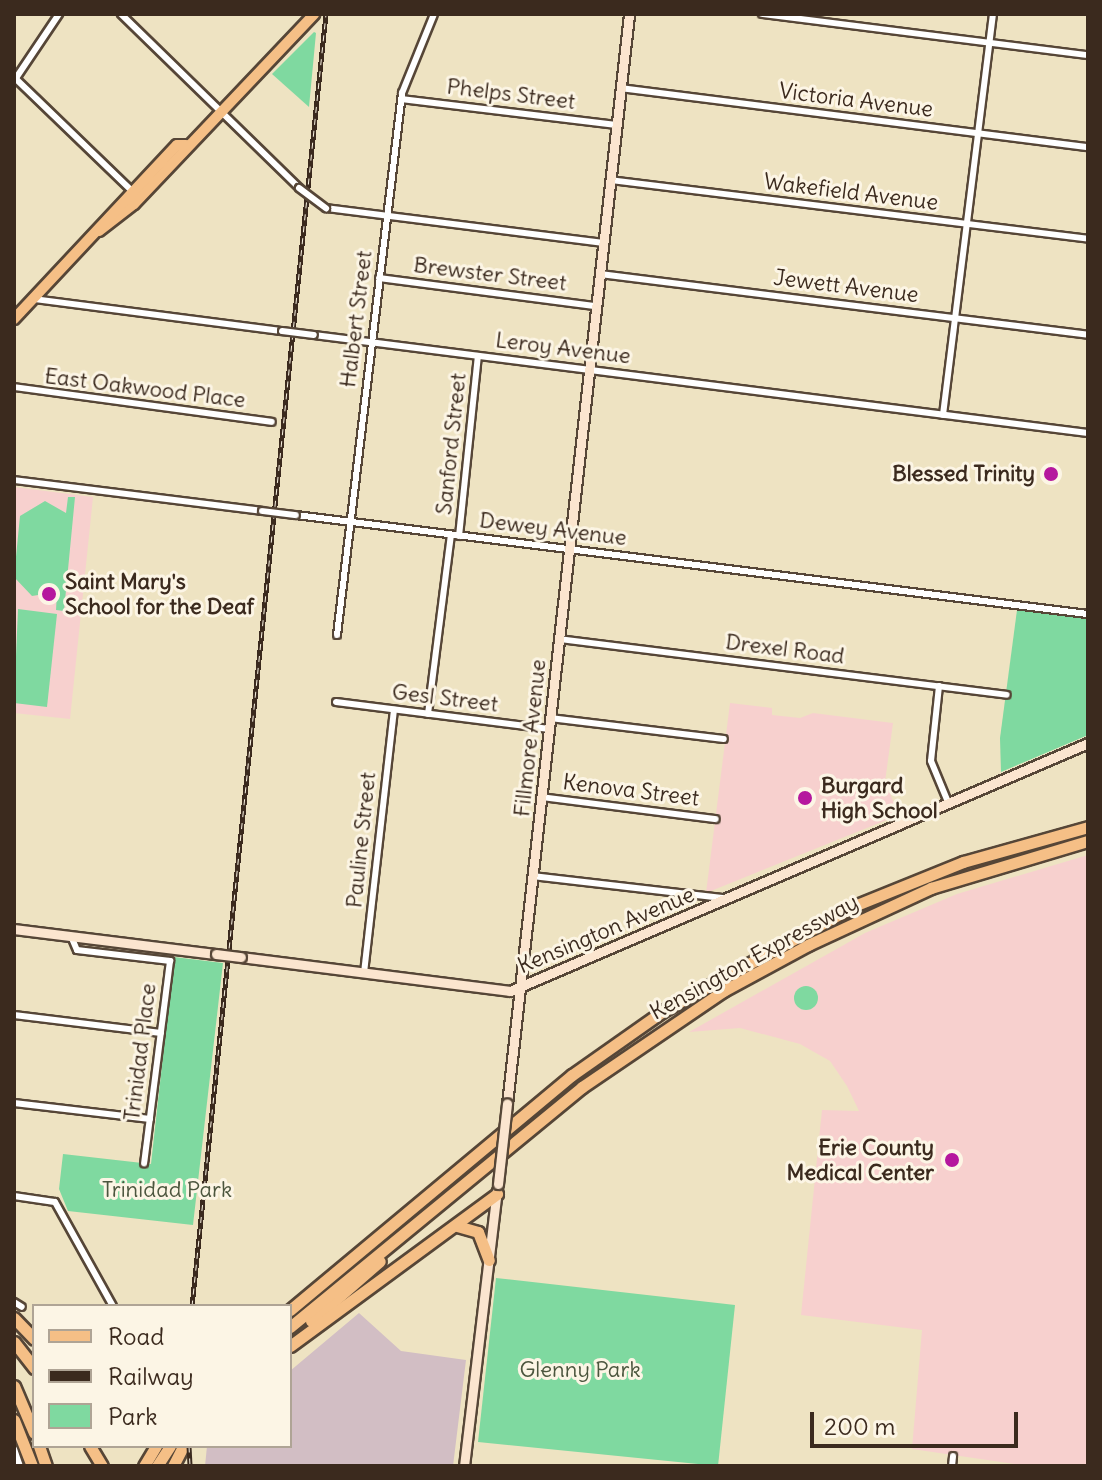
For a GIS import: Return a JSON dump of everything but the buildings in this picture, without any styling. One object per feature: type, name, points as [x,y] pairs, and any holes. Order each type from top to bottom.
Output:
[{"type":"highway","name":"Kensington Expressway","points":[[292,1308],[572,1075],[663,1011],[854,906],[963,862],[1088,826]]},
{"type":"highway","name":"Kensington Expressway","points":[[292,1325],[582,1087],[723,991],[808,945],[931,888],[1084,843]]},
{"type":"highway","points":[[292,1342],[457,1226],[497,1189]]},
{"type":"highway","points":[[292,1341],[432,1211]]},
{"type":"highway","points":[[457,1226],[478,1232],[489,1260]]},
{"type":"highway","points":[[14,1318],[32,1337]]},
{"type":"highway","points":[[14,1342],[32,1365]]},
{"type":"highway","points":[[14,1386],[32,1428]]},
{"type":"highway","points":[[14,1420],[32,1466]]},
{"type":"highway","points":[[91,1448],[102,1466]]},
{"type":"highway","points":[[144,1466],[155,1448]]},
{"type":"highway","points":[[157,1466],[169,1448]]},
{"type":"highway","points":[[173,1466],[182,1448]]},
{"type":"main road","points":[[14,319],[99,231],[111,227],[135,195],[314,14]]},
{"type":"street","points":[[59,14],[15,80],[135,195]]},
{"type":"street","points":[[121,14],[299,188],[326,208],[603,243]]},
{"type":"street","name":"Halbert Street","points":[[337,635],[401,99],[434,14]]},
{"type":"street","name":"Fillmore Avenue","points":[[464,1466],[629,14]]},
{"type":"street","points":[[762,14],[1088,55]]},
{"type":"street","points":[[943,415],[993,14]]},
{"type":"street","name":"Victoria Avenue","points":[[620,88],[1088,147]]},
{"type":"street","name":"Phelps Street","points":[[401,99],[616,125]]},
{"type":"street","name":"Wakefield Avenue","points":[[610,180],[1088,239]]},
{"type":"street","name":"Jewett Avenue","points":[[600,274],[1088,335]]},
{"type":"street","name":"Brewster Street","points":[[379,278],[596,306]]},
{"type":"street","name":"Leroy Avenue","points":[[34,299],[1088,433]]},
{"type":"street","name":"Sanford Street","points":[[428,714],[478,356]]},
{"type":"street","name":"East Oakwood Place","points":[[14,387],[272,422]]},
{"type":"street","name":"Dewey Avenue","points":[[14,480],[1088,614]]},
{"type":"street","name":"Drexel Road","points":[[559,639],[1007,695]]},
{"type":"street","points":[[939,686],[931,761],[948,802]]},
{"type":"street","name":"Gesl Street","points":[[336,702],[549,729]]},
{"type":"street","name":"Pauline Street","points":[[364,973],[394,710]]},
{"type":"street","points":[[550,718],[724,739]]},
{"type":"street","name":"Kensington Avenue","points":[[14,929],[510,991],[1088,743]]},
{"type":"street","name":"Kenova Street","points":[[541,797],[716,819]]},
{"type":"street","points":[[533,876],[724,898]]},
{"type":"street","name":"Trinidad Place","points":[[71,936],[77,950],[170,961],[144,1163]]},
{"type":"street","points":[[524,957],[532,971],[555,972]]},
{"type":"street","points":[[14,1015],[161,1033]]},
{"type":"street","points":[[14,1103],[150,1119]]},
{"type":"street","points":[[14,1196],[55,1202],[112,1304]]},
{"type":"street","points":[[14,1302],[22,1307]]},
{"type":"street","points":[[14,1449],[20,1466]]},
{"type":"street","points":[[952,1466],[953,1456]]},
{"type":"shaded area","name":"Saint Mary's School for the Deaf","points":[[14,487],[93,497],[70,719],[14,713]]},
{"type":"shaded area","name":"Burgard High School","points":[[730,703],[772,708],[772,715],[800,718],[813,713],[893,723],[885,782],[899,815],[706,893]]},
{"type":"shaded area","name":"Erie County Medical Center","points":[[1088,855],[1088,1466],[1028,1466],[912,1449],[922,1330],[801,1315],[822,1110],[859,1111],[847,1086],[830,1061],[800,1044],[740,1028],[689,1032],[865,933],[957,894]]},
{"type":"shaded area","points":[[359,1313],[401,1351],[466,1360],[453,1466],[205,1466],[207,1448],[292,1448],[292,1369]]},
{"type":"green space","points":[[316,33],[309,107],[272,74]]},
{"type":"green space","points":[[68,497],[75,497],[64,611],[56,610],[57,592],[32,596],[14,577],[20,516],[45,501],[66,513]]},
{"type":"green space","points":[[18,609],[57,614],[47,707],[14,703]]},
{"type":"green space","points":[[1017,610],[1088,619],[1088,735],[1001,772],[1000,738]]},
{"type":"green space","name":"Trinidad Park","points":[[174,957],[223,963],[193,1225],[68,1211],[59,1189],[63,1154],[151,1164]]},
{"type":"green space","points":[[806,986],[817,993],[818,998],[811,1009],[806,1010],[795,1003],[794,998],[801,987]]},
{"type":"green space","name":"Glenny Park","points":[[496,1278],[735,1305],[718,1466],[478,1442]]},
{"type":"railway","points":[[192,1304],[326,14]]},
{"type":"railway","points":[[189,1448],[190,1466]]},
{"type":"place","name":"Blessed Trinity","points":[[1051,474]]},
{"type":"place","name":"Saint Mary's School for the Deaf","points":[[49,594]]},
{"type":"place","name":"Burgard High School","points":[[805,798]]},
{"type":"place","name":"Erie County Medical Center","points":[[952,1160]]}]
